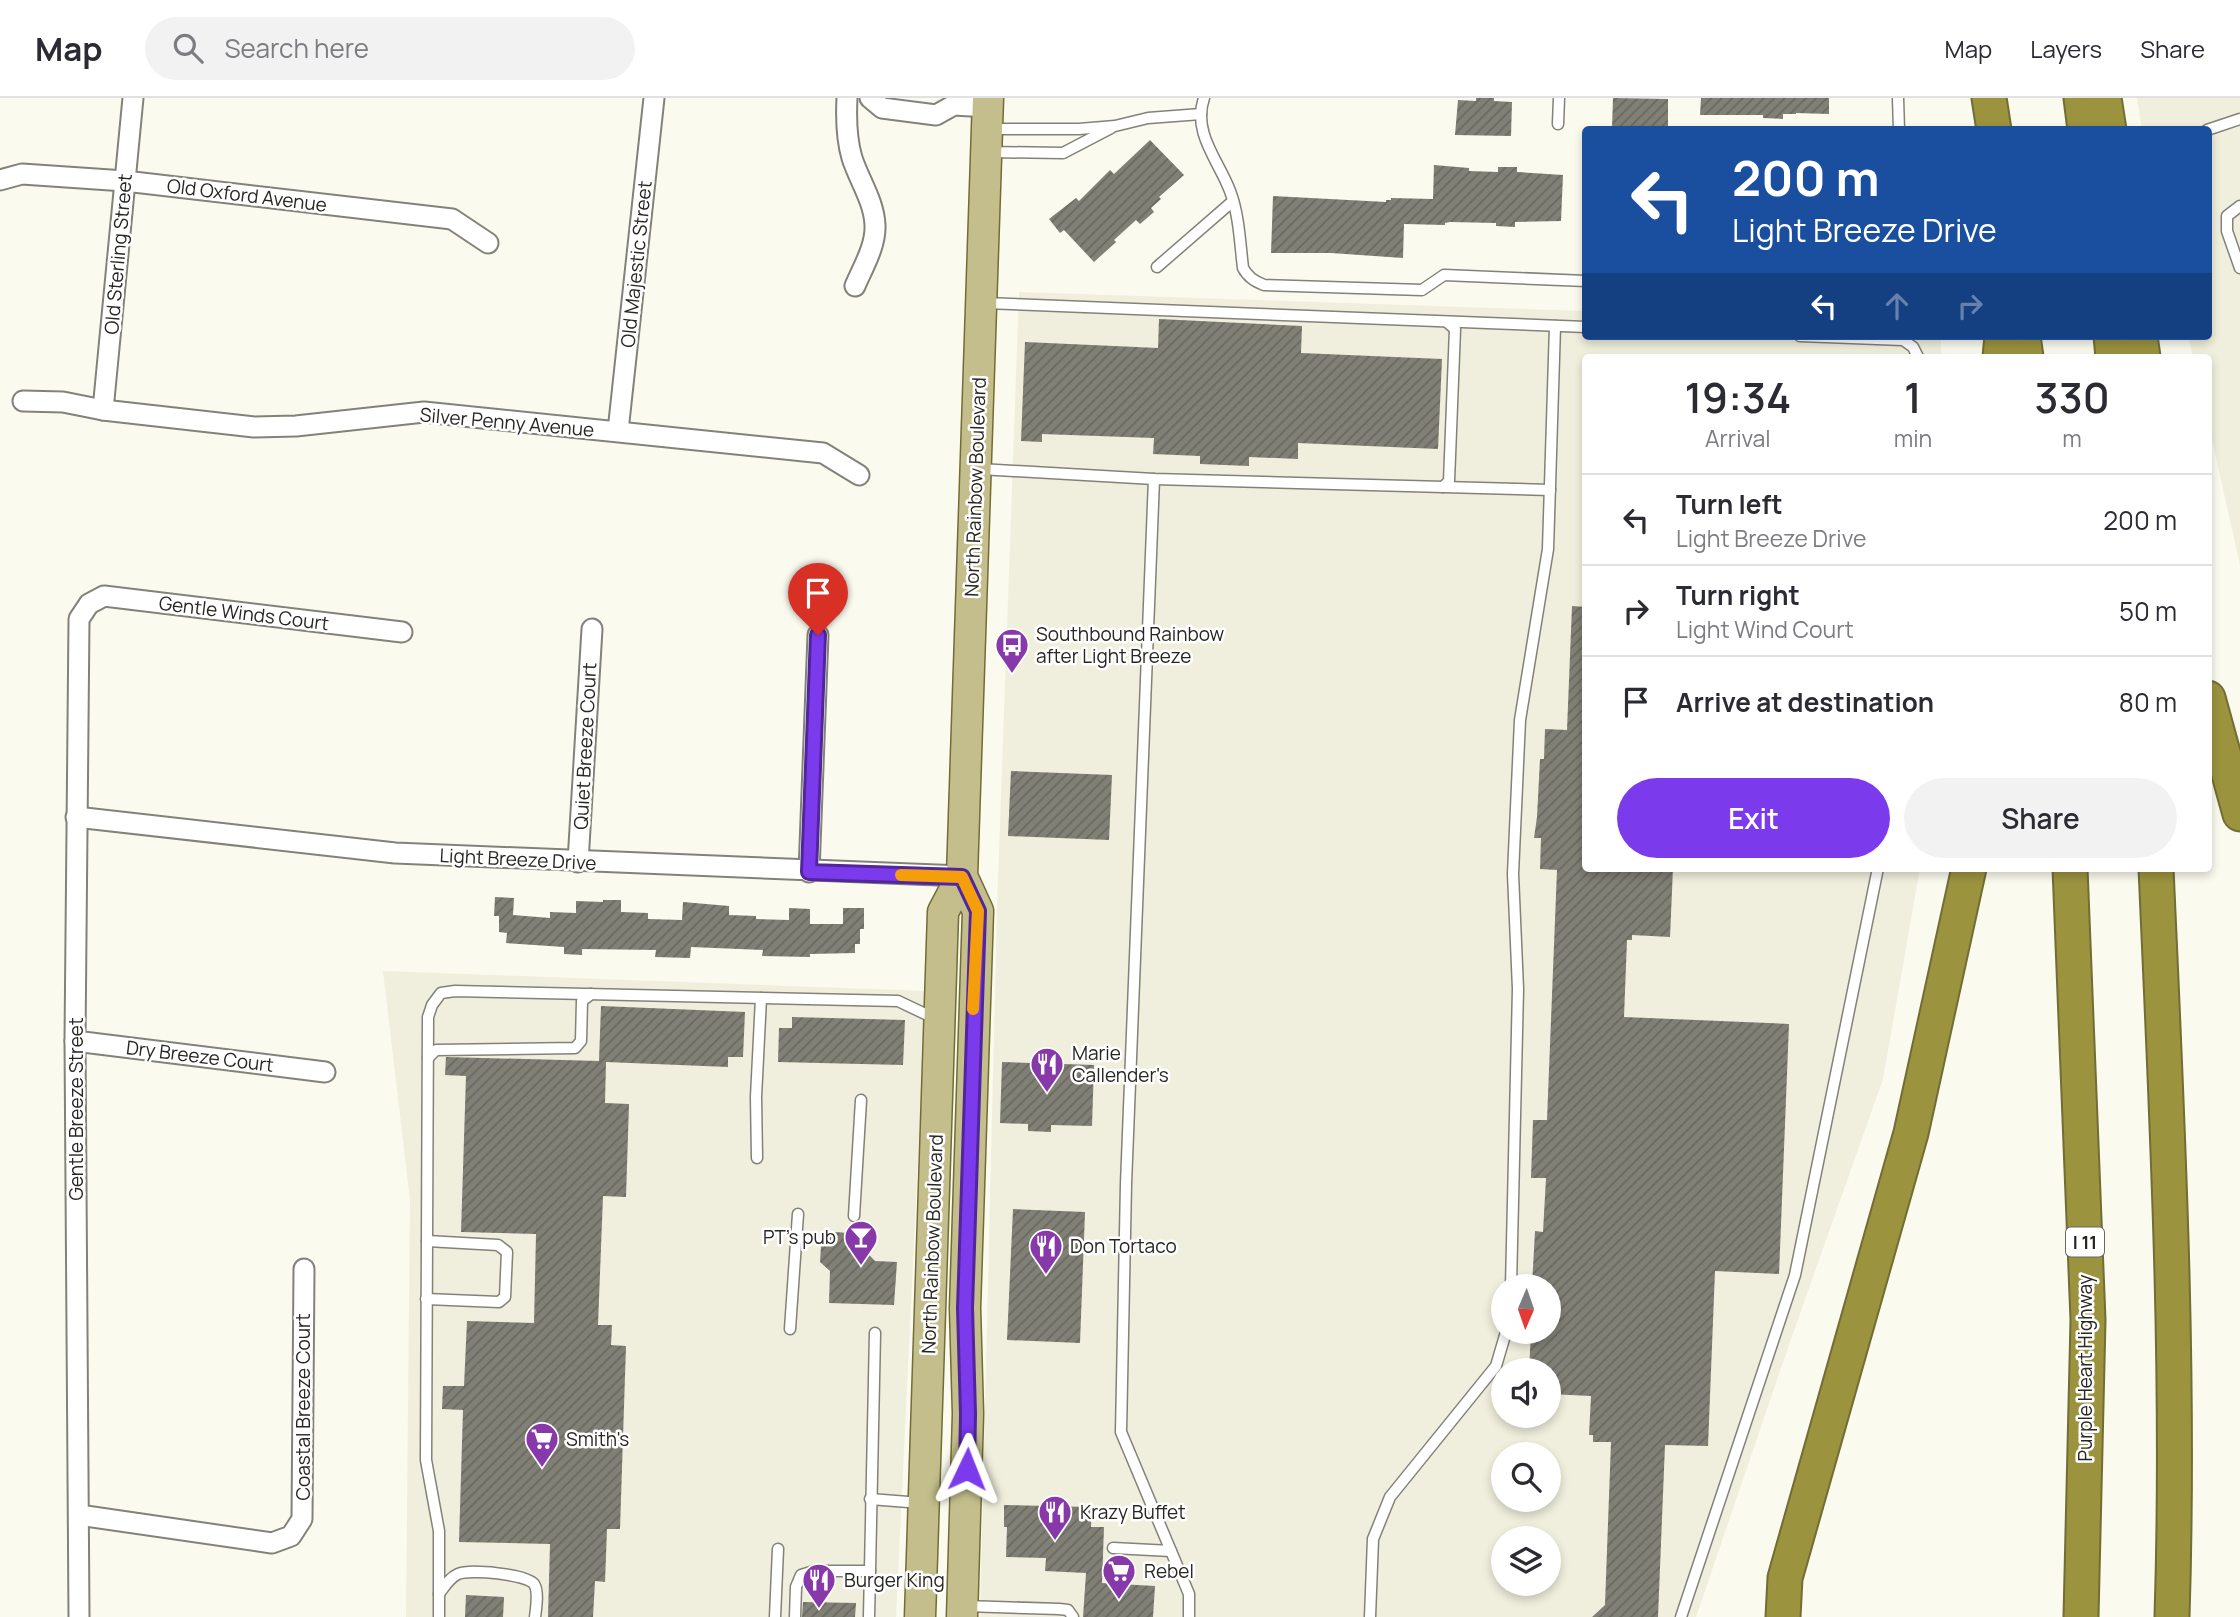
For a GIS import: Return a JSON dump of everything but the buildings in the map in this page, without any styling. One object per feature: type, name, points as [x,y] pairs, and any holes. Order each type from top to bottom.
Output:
[{"type":"highway","points":[[1989,98],[1993,126]]},
{"type":"highway","points":[[2081,98],[2084,126]]},
{"type":"highway","points":[[2104,98],[2108,126]]},
{"type":"highway","points":[[2212,712],[2240,814]]},
{"type":"highway","points":[[1783,1617],[1785,1578],[1911,1133],[1968,872]]},
{"type":"highway","name":"Purple Heart Highway","points":[[2070,872],[2088,1320],[2081,1617]]},
{"type":"highway","points":[[2157,872],[2173,1256],[2176,1508],[2172,1617]]},
{"type":"highway","points":[[2176,1508],[2188,1617]]},
{"type":"highway","points":[[1763,1617],[1785,1578]]},
{"type":"main road","name":"North Rainbow Boulevard","points":[[920,1617],[943,912],[962,877],[987,122]]},
{"type":"main road","name":"North Rainbow Boulevard","points":[[962,877],[978,911],[968,1164],[965,1308],[968,1414],[962,1611]]},
{"type":"main road","points":[[935,1161],[968,1164]]},
{"type":"street","name":"Old Sterling Street","points":[[103,410],[133,98]]},
{"type":"street","name":"Old Majestic Street","points":[[618,431],[654,98]]},
{"type":"street","points":[[846,98],[846,131],[875,224],[872,247],[855,286]]},
{"type":"street","points":[[870,98],[882,108],[936,115],[951,101],[987,122]]},
{"type":"street","name":"Old Oxford Avenue","points":[[0,180],[22,174],[125,181],[452,219],[488,243]]},
{"type":"street","name":"Silver Penny Avenue","points":[[23,401],[63,402],[103,410],[254,427],[296,426],[424,412],[823,453],[859,475]]},
{"type":"street","name":"Gentle Winds Court","points":[[89,604],[104,596],[402,632]]},
{"type":"street","name":"Gentle Breeze Street","points":[[79,1617],[76,817],[79,619],[89,604]]},
{"type":"street","name":"Quiet Breeze Court","points":[[578,862],[592,629]]},
{"type":"street","points":[[809,872],[818,635]]},
{"type":"street","name":"Light Breeze Drive","points":[[76,817],[395,853],[962,877]]},
{"type":"street","name":"Dry Breeze Court","points":[[75,1041],[325,1072]]},
{"type":"street","name":"Coastal Breeze Court","points":[[79,1515],[272,1543],[291,1536],[302,1519],[304,1269]]},
{"type":"lane","points":[[1204,98],[1201,114],[1205,141],[1233,201],[1243,268],[1247,275],[1264,285],[1422,290],[1444,275],[1582,281]]},
{"type":"lane","points":[[1558,124],[1559,98]]},
{"type":"lane","points":[[1898,98],[1899,126]]},
{"type":"lane","points":[[987,122],[1079,129],[1115,126],[1148,118],[1201,114]]},
{"type":"lane","points":[[2212,128],[2240,119]]},
{"type":"lane","points":[[987,122],[1063,153],[1115,126]]},
{"type":"lane","points":[[1157,267],[1233,201]]},
{"type":"lane","points":[[2240,206],[2227,216],[2227,231],[2240,268]]},
{"type":"lane","points":[[981,303],[1582,327]]},
{"type":"lane","points":[[1443,487],[1448,481],[1455,329],[1447,322]]},
{"type":"lane","points":[[1511,1274],[1518,989],[1513,874],[1520,720],[1548,550],[1555,326]]},
{"type":"lane","points":[[1903,340],[1913,347],[1916,354]]},
{"type":"lane","points":[[976,468],[1154,478],[1550,490]]},
{"type":"lane","points":[[1154,478],[1126,1185],[1121,1432],[1189,1594],[1189,1617]]},
{"type":"lane","points":[[1681,1617],[1795,1275],[1877,872]]},
{"type":"lane","points":[[439,1617],[439,1531],[426,1460],[426,1299],[428,1017],[432,1004],[440,993],[455,991],[898,1001],[940,1021]]},
{"type":"lane","points":[[428,1058],[436,1050],[575,1048],[581,1041],[582,1001],[591,994]]},
{"type":"lane","points":[[757,1158],[756,1097],[761,998]]},
{"type":"lane","points":[[854,1216],[862,1100]]},
{"type":"lane","points":[[790,1329],[798,1214]]},
{"type":"lane","points":[[426,1299],[499,1302],[505,1297],[507,1252],[498,1245],[427,1241]]},
{"type":"lane","points":[[869,1617],[875,1333]]},
{"type":"lane","points":[[1370,1617],[1373,1539],[1390,1497],[1496,1366],[1502,1344]]},
{"type":"lane","points":[[870,1499],[924,1503]]},
{"type":"lane","points":[[1113,1548],[1171,1551]]},
{"type":"lane","points":[[775,1617],[778,1549]]},
{"type":"lane","points":[[795,1617],[796,1587],[801,1575],[814,1571],[870,1572]]},
{"type":"lane","points":[[439,1594],[450,1579],[460,1573],[522,1577],[533,1583],[536,1589],[535,1617]]},
{"type":"lane","points":[[995,1607],[1002,1617]]},
{"type":"lane","points":[[962,1611],[995,1607],[1059,1609],[1068,1610],[1073,1617]]},
{"type":"shaded area","points":[[2137,98],[2240,98],[2240,565],[2212,439],[2212,354],[2192,354],[2189,340],[2212,340],[2212,126],[2142,126]]},
{"type":"shaded area","points":[[1019,292],[1582,311],[1582,340],[1941,340],[1941,354],[1582,354],[1582,872],[1919,872],[1883,1079],[1696,1617],[980,1617],[997,910]]},
{"type":"shaded area","points":[[383,971],[926,991],[896,1617],[406,1617],[410,1200]]},
{"type":"slow traffic","points":[[901,875],[962,877],[978,911],[973,1009]]},
{"type":"place","name":"Southbound Rainbow after Light Breeze","points":[[1012,675]]},
{"type":"place","name":"Marie Callender's","points":[[1047,1094]]},
{"type":"place","name":"PT's pub","points":[[861,1267]]},
{"type":"place","name":"Don Tortaco","points":[[1046,1276]]},
{"type":"place","name":"Smith's","points":[[542,1469]]},
{"type":"place","name":"Krazy Buffet","points":[[1055,1542]]},
{"type":"place","name":"Rebel","points":[[1119,1601]]},
{"type":"place","name":"Burger King","points":[[819,1610]]},
{"type":"route","points":[[818,635],[809,872],[962,877],[978,911],[965,1308],[967,1469]]}]
